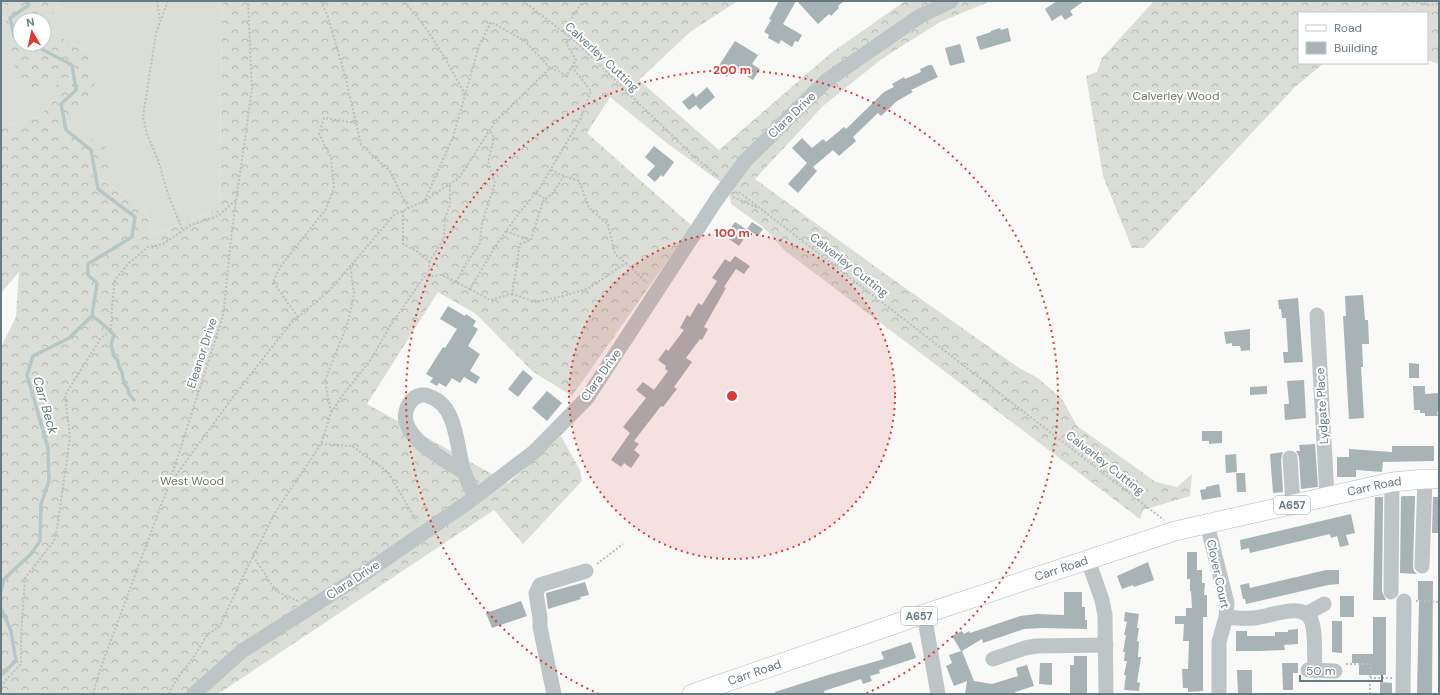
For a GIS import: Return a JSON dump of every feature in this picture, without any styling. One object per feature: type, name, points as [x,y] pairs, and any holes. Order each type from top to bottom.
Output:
[{"type":"main road","name":"Carr Road","points":[[692,694],[924,614],[1175,531],[1392,482],[1432,479]]},
{"type":"street","name":"Clara Drive","points":[[194,694],[242,651],[365,573],[475,497],[534,452],[587,398],[724,189],[745,161],[826,81],[920,16],[951,1]]},
{"type":"street","name":"Lydgate Place","points":[[1317,315],[1327,496]]},
{"type":"street","points":[[464,472],[428,449],[413,436],[406,422],[405,414],[410,402],[416,396],[423,394],[438,400],[448,410],[464,472],[475,497]]},
{"type":"street","points":[[1290,458],[1293,505]]},
{"type":"street","points":[[1422,566],[1432,479]]},
{"type":"street","points":[[1391,592],[1392,482]]},
{"type":"street","name":"Clover Court","points":[[1207,524],[1227,603],[1226,617],[1219,642],[1219,694]]},
{"type":"street","points":[[1088,560],[1102,600],[1105,615],[1106,694]]},
{"type":"street","points":[[554,694],[540,627],[536,593],[540,585],[591,568]]},
{"type":"street","points":[[1403,694],[1404,601]]},
{"type":"street","points":[[1306,614],[1324,604]]},
{"type":"street","points":[[1226,617],[1255,618],[1288,611],[1298,611],[1306,614],[1311,619],[1313,627],[1312,670],[1335,671]]},
{"type":"street","points":[[924,614],[938,694]]},
{"type":"street","points":[[993,659],[1025,648],[1036,646],[1106,645]]},
{"type":"path","points":[[158,1],[160,21]]},
{"type":"path","points":[[168,1],[156,33],[143,117],[147,134],[158,160],[169,197],[183,231]]},
{"type":"path","name":"Eleanor Drive","points":[[93,694],[101,667],[169,484],[223,316],[252,89],[248,1]]},
{"type":"path","points":[[321,1],[328,17],[346,79],[361,145],[390,171],[408,208]]},
{"type":"path","points":[[401,1],[407,5],[424,27],[465,94]]},
{"type":"path","name":"Calverley Cutting","points":[[523,1],[571,38],[693,156],[724,189],[763,210],[1168,522],[1175,531]]},
{"type":"path","points":[[563,32],[584,1]]},
{"type":"path","points":[[1408,1],[1429,5],[1439,4]]},
{"type":"path","points":[[424,201],[453,137],[479,46],[491,22],[525,41],[550,68],[566,76],[576,60],[566,44],[571,38]]},
{"type":"path","points":[[470,289],[506,231],[536,193],[551,170],[580,120],[591,91],[572,66]]},
{"type":"path","points":[[169,484],[236,393],[291,323],[329,291],[394,215],[424,201],[459,178],[495,122],[550,68]]},
{"type":"path","points":[[298,317],[273,282],[280,267],[326,209],[334,188],[331,158],[319,134],[324,118],[356,123]]},
{"type":"path","points":[[456,282],[480,243],[482,223],[494,183],[488,162],[494,138],[490,130]]},
{"type":"path","points":[[551,170],[579,181],[589,208],[608,224],[615,254],[656,292]]},
{"type":"path","points":[[531,240],[538,212],[543,201],[552,194],[564,176]]},
{"type":"path","points":[[430,277],[429,262],[444,239],[446,218],[450,205],[450,183]]},
{"type":"path","points":[[724,189],[763,210]]},
{"type":"path","points":[[536,193],[545,199]]},
{"type":"path","points":[[1,687],[22,664],[21,635],[25,578],[54,541],[57,529],[70,437],[65,395],[101,338],[111,331],[115,280],[128,264],[148,247],[163,244],[191,225],[218,216],[237,199]]},
{"type":"path","points":[[403,211],[403,244],[418,252],[429,262]]},
{"type":"path","points":[[506,231],[531,240]]},
{"type":"path","points":[[512,294],[520,244],[531,240]]},
{"type":"path","points":[[169,694],[176,680],[193,658],[207,635],[220,626],[276,511],[321,444],[331,413],[342,396],[372,358],[390,326],[424,278],[442,275],[490,300],[512,294],[536,302],[589,288],[626,263]]},
{"type":"path","points":[[331,413],[325,381],[348,322],[354,293],[350,265]]},
{"type":"path","points":[[321,444],[352,446],[388,472],[411,514],[424,532]]},
{"type":"path","points":[[591,568],[623,544]]},
{"type":"path","points":[[253,556],[276,591],[312,607]]},
{"type":"path","points":[[1335,671],[1337,671],[1337,664],[1371,664],[1370,694]]},
{"type":"path","points":[[1370,678],[1403,678]]},
{"type":"green space","points":[[1,1],[3,1],[6,20],[12,37],[12,52],[18,52],[31,89],[57,80],[57,97],[39,117],[1,127]]},
{"type":"green space","name":"West Wood","points":[[3,1],[56,1],[58,8],[52,14],[52,12],[12,12],[12,52],[52,52],[52,33],[89,52],[96,96],[56,130],[103,143],[116,165],[92,174],[145,208],[153,235],[219,209],[223,1],[738,1],[690,32],[639,80],[719,150],[831,53],[905,1],[991,1],[940,22],[883,58],[823,106],[755,179],[884,273],[1019,368],[1038,378],[1062,399],[1077,426],[1156,482],[1177,487],[1192,474],[1190,496],[1143,510],[1140,519],[784,250],[763,227],[731,204],[729,188],[668,144],[610,97],[587,133],[692,226],[572,396],[532,371],[476,314],[438,292],[367,404],[508,483],[561,436],[580,470],[582,481],[523,544],[494,510],[218,694],[1,694],[1,347],[16,317],[19,272],[1,293],[1,127],[39,117],[57,97],[57,81],[31,89],[19,78],[11,55]]},
{"type":"green space","points":[[56,1],[223,1],[219,209],[153,235],[145,208],[92,174],[55,130],[89,52],[52,33],[52,13],[58,8]]},
{"type":"green space","name":"Calverley Wood","points":[[1154,1],[1439,1],[1439,64],[1428,60],[1428,12],[1298,12],[1298,64],[1323,64],[1295,87],[1144,248],[1132,248],[1103,176],[1086,76],[1097,72],[1102,58]]},
{"type":"building","points":[[779,1],[796,1],[783,24],[802,35],[798,42],[795,41],[792,47],[781,40],[779,44],[768,38],[769,35],[764,32]]},
{"type":"building","points":[[797,1],[844,1],[838,6],[839,8],[831,16],[829,14],[818,24]]},
{"type":"building","points":[[1057,1],[1084,1],[1070,11],[1073,15],[1065,20],[1061,15],[1052,21],[1045,9]]},
{"type":"building","points":[[1000,28],[1001,30],[1008,28],[1011,41],[980,50],[976,37]]},
{"type":"building","points":[[735,41],[758,55],[752,64],[760,69],[753,80],[733,67],[727,77],[716,70]]},
{"type":"building","points":[[960,44],[965,62],[950,66],[945,48]]},
{"type":"building","points":[[932,65],[938,77],[911,90],[913,92],[897,101],[881,116],[878,113],[853,137],[856,141],[839,156],[833,150],[813,167],[817,171],[798,193],[788,184],[807,163],[792,148],[802,138],[812,148],[823,139],[826,142],[844,127],[846,129],[884,92],[894,87],[892,84],[904,77],[905,79],[921,72],[920,69]]},
{"type":"building","points":[[707,87],[715,97],[700,110],[696,105],[689,110],[682,102],[693,93],[696,97]]},
{"type":"building","points":[[654,146],[674,162],[663,177],[661,175],[655,182],[647,175],[655,166],[645,157]]},
{"type":"building","points":[[735,222],[749,231],[739,246],[725,236]]},
{"type":"building","points":[[752,222],[763,229],[758,236],[747,229]]},
{"type":"building","points":[[735,256],[750,266],[744,274],[736,269],[724,287],[726,288],[704,327],[708,329],[702,340],[700,339],[686,358],[692,362],[674,387],[677,389],[663,407],[661,406],[634,441],[639,444],[634,450],[640,455],[631,468],[624,463],[621,467],[611,460],[630,433],[623,427],[646,398],[636,390],[643,382],[654,390],[668,371],[665,369],[666,366],[658,360],[666,349],[668,351],[684,330],[680,328],[687,315],[690,317],[698,303],[702,305],[717,281],[712,278],[725,259],[730,262]]},
{"type":"building","points":[[1363,295],[1365,320],[1368,320],[1369,344],[1362,344],[1363,367],[1361,367],[1364,418],[1349,419],[1343,316],[1346,316],[1345,296]]},
{"type":"building","points":[[1298,298],[1303,362],[1284,363],[1283,352],[1288,352],[1286,318],[1282,318],[1278,300]]},
{"type":"building","points":[[448,306],[465,316],[466,314],[476,321],[473,326],[478,329],[468,346],[480,354],[470,371],[480,377],[476,384],[464,377],[460,383],[452,378],[446,387],[439,383],[437,386],[430,382],[433,378],[426,374],[443,347],[445,348],[457,329],[440,319]]},
{"type":"building","points":[[1250,329],[1250,350],[1241,351],[1240,346],[1232,346],[1232,343],[1226,344],[1224,332]]},
{"type":"building","points":[[1409,363],[1419,364],[1419,378],[1409,378]]},
{"type":"building","points":[[523,370],[533,378],[518,397],[508,389]]},
{"type":"building","points":[[1304,380],[1306,418],[1285,420],[1284,404],[1289,404],[1287,381]]},
{"type":"building","points":[[1267,386],[1267,394],[1250,395],[1250,387]]},
{"type":"building","points":[[1413,386],[1425,386],[1425,394],[1439,393],[1438,416],[1425,416],[1425,413],[1420,413],[1420,410],[1414,410]]},
{"type":"building","points":[[547,391],[562,403],[547,421],[532,408]]},
{"type":"building","points":[[1202,431],[1222,431],[1222,443],[1209,444],[1209,441],[1202,441]]},
{"type":"building","points":[[1315,444],[1318,487],[1301,489],[1299,457],[1296,451],[1300,451],[1299,445]]},
{"type":"building","points":[[1392,446],[1434,446],[1434,461],[1383,462],[1382,472],[1356,470],[1356,477],[1337,477],[1337,457],[1349,457],[1349,449],[1392,452]]},
{"type":"building","points":[[1283,452],[1281,459],[1283,492],[1273,493],[1270,454]]},
{"type":"building","points":[[1236,454],[1237,472],[1226,473],[1225,455]]},
{"type":"building","points":[[1236,473],[1245,473],[1246,492],[1237,492]]},
{"type":"building","points":[[1219,484],[1221,497],[1202,500],[1200,490]]},
{"type":"building","points":[[1415,496],[1413,566],[1414,571],[1417,574],[1400,573],[1401,497]]},
{"type":"building","points":[[1375,497],[1383,497],[1382,592],[1386,600],[1373,600]]},
{"type":"building","points":[[1433,497],[1439,497],[1439,533],[1432,533]]},
{"type":"building","points":[[1351,514],[1355,533],[1346,535],[1349,545],[1340,547],[1337,536],[1331,538],[1330,534],[1250,553],[1249,548],[1241,550],[1240,540]]},
{"type":"building","points":[[1187,552],[1197,552],[1197,570],[1202,570],[1202,583],[1205,583],[1204,595],[1207,595],[1207,617],[1203,617],[1203,691],[1188,692],[1188,688],[1183,688],[1182,669],[1188,669],[1189,641],[1183,641],[1184,624],[1175,624],[1175,616],[1186,616],[1186,608],[1192,608],[1190,579],[1187,579]]},
{"type":"building","points":[[1148,562],[1154,580],[1134,587],[1133,585],[1122,589],[1117,576]]},
{"type":"building","points":[[1326,570],[1339,570],[1339,584],[1328,585],[1246,604],[1245,599],[1243,599],[1240,585],[1249,583],[1250,588]]},
{"type":"building","points":[[1418,581],[1433,581],[1432,694],[1417,694]]},
{"type":"building","points":[[585,582],[589,595],[580,597],[581,599],[548,609],[546,593]]},
{"type":"building","points":[[1064,592],[1082,592],[1082,607],[1085,607],[1087,629],[1024,629],[983,643],[982,639],[962,651],[974,681],[992,684],[1018,676],[1016,668],[1027,665],[1034,686],[1015,692],[1016,694],[965,694],[967,681],[954,686],[946,666],[952,663],[949,655],[961,651],[952,636],[962,631],[964,634],[969,631],[970,633],[1020,616],[1037,614],[1064,615]]},
{"type":"building","points":[[1340,596],[1354,596],[1354,617],[1340,617]]},
{"type":"building","points":[[521,601],[527,616],[492,628],[486,613]]},
{"type":"building","points":[[1125,612],[1139,614],[1137,641],[1139,642],[1138,657],[1141,657],[1137,682],[1140,683],[1139,691],[1124,690],[1126,675],[1124,675],[1127,661],[1124,661],[1125,652],[1123,652],[1126,635],[1124,635],[1127,622],[1124,621]]},
{"type":"building","points":[[1373,617],[1386,617],[1386,675],[1359,675],[1359,663],[1352,663],[1352,654],[1373,654]]},
{"type":"building","points":[[1332,621],[1342,621],[1342,653],[1332,652]]},
{"type":"building","points":[[1298,629],[1298,644],[1284,645],[1285,650],[1236,651],[1236,631],[1247,631],[1247,636],[1275,636],[1275,632],[1288,632],[1288,630]]},
{"type":"building","points":[[911,642],[916,658],[879,670],[880,673],[870,676],[872,681],[863,684],[861,679],[824,691],[825,694],[775,694],[775,692],[884,659],[881,652]]},
{"type":"building","points":[[1074,656],[1087,656],[1087,694],[1070,694],[1070,665],[1074,665]]},
{"type":"building","points":[[1040,663],[1052,663],[1052,685],[1039,684]]},
{"type":"building","points":[[1282,663],[1298,663],[1298,673],[1293,673],[1293,690],[1283,690]]},
{"type":"building","points":[[1237,670],[1252,670],[1252,694],[1238,694]]},
{"type":"building","points":[[1380,682],[1392,683],[1392,694],[1380,694]]},
{"type":"waterway","name":"Carr Beck","points":[[19,12],[29,5],[26,1]]},
{"type":"waterway","name":"Carr Beck","points":[[12,17],[10,18],[12,27]]},
{"type":"waterway","name":"Carr Beck","points":[[1,591],[4,579],[31,554],[40,541],[41,504],[49,481],[48,448],[27,375],[33,356],[69,338],[92,316],[97,283],[88,275],[88,264],[132,237],[135,217],[98,189],[91,150],[66,130],[61,104],[76,90],[72,65],[47,52]]},
{"type":"waterway","points":[[92,316],[114,335],[111,345],[114,356],[118,361],[124,383],[129,394],[134,400]]},
{"type":"waterway","name":"Carr Beck","points":[[1,608],[11,631],[16,661],[1,675]]}]
